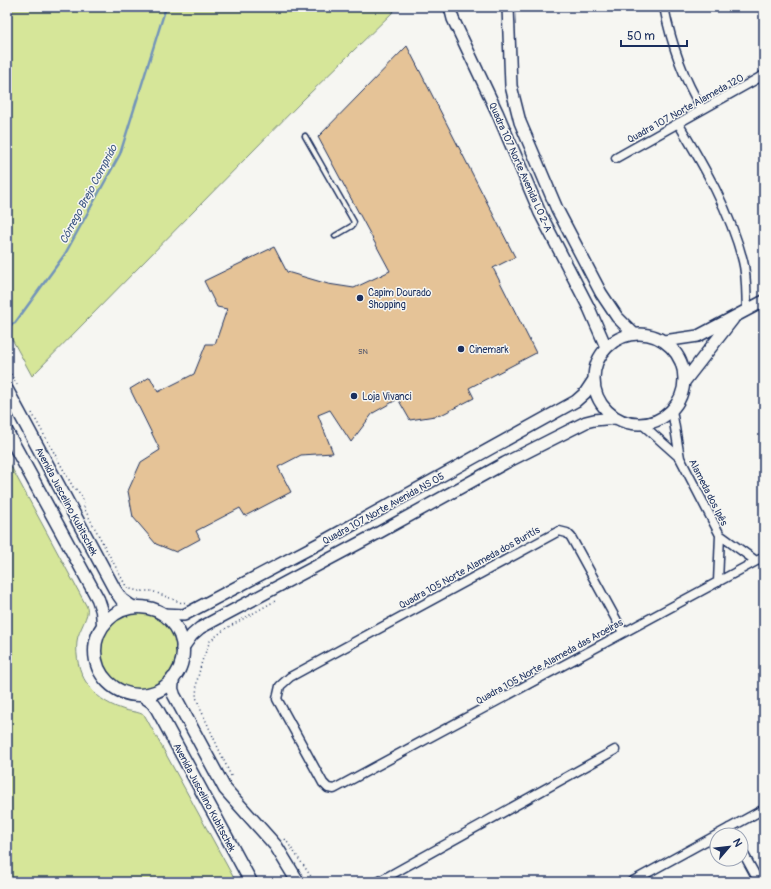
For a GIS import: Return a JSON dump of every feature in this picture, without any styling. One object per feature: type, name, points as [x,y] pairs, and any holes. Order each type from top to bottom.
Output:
[{"type":"main road","name":"Avenida Juscelino Kubitschek","points":[[7,390],[115,590],[122,600],[132,607]]},
{"type":"main road","name":"Avenida Juscelino Kubitschek","points":[[7,432],[98,599],[104,624]]},
{"type":"main road","points":[[132,607],[148,608],[163,614],[177,630],[182,649],[180,666],[173,678],[158,690],[142,695],[130,694],[119,690],[109,683],[100,672],[96,662],[95,649],[97,636],[104,624],[118,612],[132,607]]},
{"type":"main road","name":"Avenida Juscelino Kubitschek","points":[[173,678],[172,689],[174,695],[225,789],[243,811],[276,846],[298,882]]},
{"type":"main road","name":"Avenida Juscelino Kubitschek","points":[[142,695],[156,706],[251,882]]},
{"type":"street","name":"Quadra 107 Norte Avenida LO 2-A","points":[[450,7],[453,19],[497,112],[540,213],[589,308],[606,347]]},
{"type":"street","name":"Quadra 107 Norte Avenida LO 2-A","points":[[508,7],[511,86],[520,122],[557,209],[601,293],[617,317],[634,334]]},
{"type":"street","points":[[664,7],[678,55],[691,91],[702,109]]},
{"type":"street","name":"Quadra 107 Norte Alameda 120","points":[[616,158],[764,75]]},
{"type":"street","points":[[678,123],[701,160],[724,206],[744,262],[747,310]]},
{"type":"street","points":[[664,341],[698,336],[764,301]]},
{"type":"street","points":[[684,382],[735,317]]},
{"type":"street","points":[[634,334],[650,335],[664,341],[675,352],[682,366],[684,382],[681,397],[672,410],[664,418],[654,423],[643,425],[628,424],[615,418],[599,402],[593,381],[594,368],[606,347],[619,338],[634,334]]},
{"type":"street","name":"Quadra 107 Norte Avenida NS 05","points":[[163,614],[184,615],[320,543],[576,401],[585,393],[593,381]]},
{"type":"street","name":"Alameda dos Ipês","points":[[672,410],[680,458],[720,535],[718,582]]},
{"type":"street","name":"Quadra 107 Norte Avenida NS 05","points":[[182,649],[192,635],[200,628],[380,532],[505,463],[586,422],[615,418]]},
{"type":"street","name":"Alameda dos Ipês","points":[[643,425],[680,458]]},
{"type":"street","name":"Quadra 105 Norte Alameda dos Buritís","points":[[344,785],[331,789],[323,783],[279,703],[277,694],[282,682],[559,531],[567,533],[571,536],[623,632]]},
{"type":"street","name":"Alameda dos Ipês","points":[[720,535],[760,559]]},
{"type":"street","name":"Quadra 105 Norte Alameda das Aroeiras","points":[[344,785],[623,632],[760,559]]},
{"type":"street","points":[[378,882],[616,750]]},
{"type":"street","points":[[737,827],[764,809]]},
{"type":"street","points":[[631,882],[709,842]]},
{"type":"street","points":[[749,864],[759,882]]},
{"type":"lane","points":[[305,136],[354,222],[352,226],[335,236]]},
{"type":"green space","points":[[7,7],[398,7],[303,100],[32,376],[7,330]]},
{"type":"green space","points":[[7,459],[87,607],[87,614],[77,641],[78,664],[82,674],[93,692],[101,699],[111,705],[140,713],[145,716],[236,882],[7,882]]},
{"type":"green space","points":[[138,612],[153,615],[166,623],[174,636],[177,651],[174,666],[166,679],[153,687],[138,690],[123,687],[110,679],[102,666],[99,651],[102,636],[110,623],[123,615]]},
{"type":"building","name":"Capim Dourado Shopping","points":[[407,46],[515,257],[493,268],[536,353],[469,388],[474,398],[441,415],[410,420],[398,399],[373,413],[351,442],[330,410],[318,415],[333,453],[301,455],[278,467],[291,492],[245,516],[240,508],[196,531],[200,539],[176,552],[156,544],[133,517],[128,491],[141,462],[160,450],[130,389],[150,377],[158,392],[194,374],[206,344],[215,344],[227,309],[217,307],[204,281],[274,247],[287,272],[328,284],[354,288],[390,271],[318,137]]},
{"type":"waterway","name":"Córrego Brejo Comprido","points":[[7,326],[15,323],[65,254],[120,154],[166,7]]},
{"type":"place","name":"Capim Dourado Shopping","points":[[360,298]]},
{"type":"place","name":"Cinemark","points":[[461,349]]},
{"type":"place","name":"Loja Vivanci","points":[[354,396]]}]
